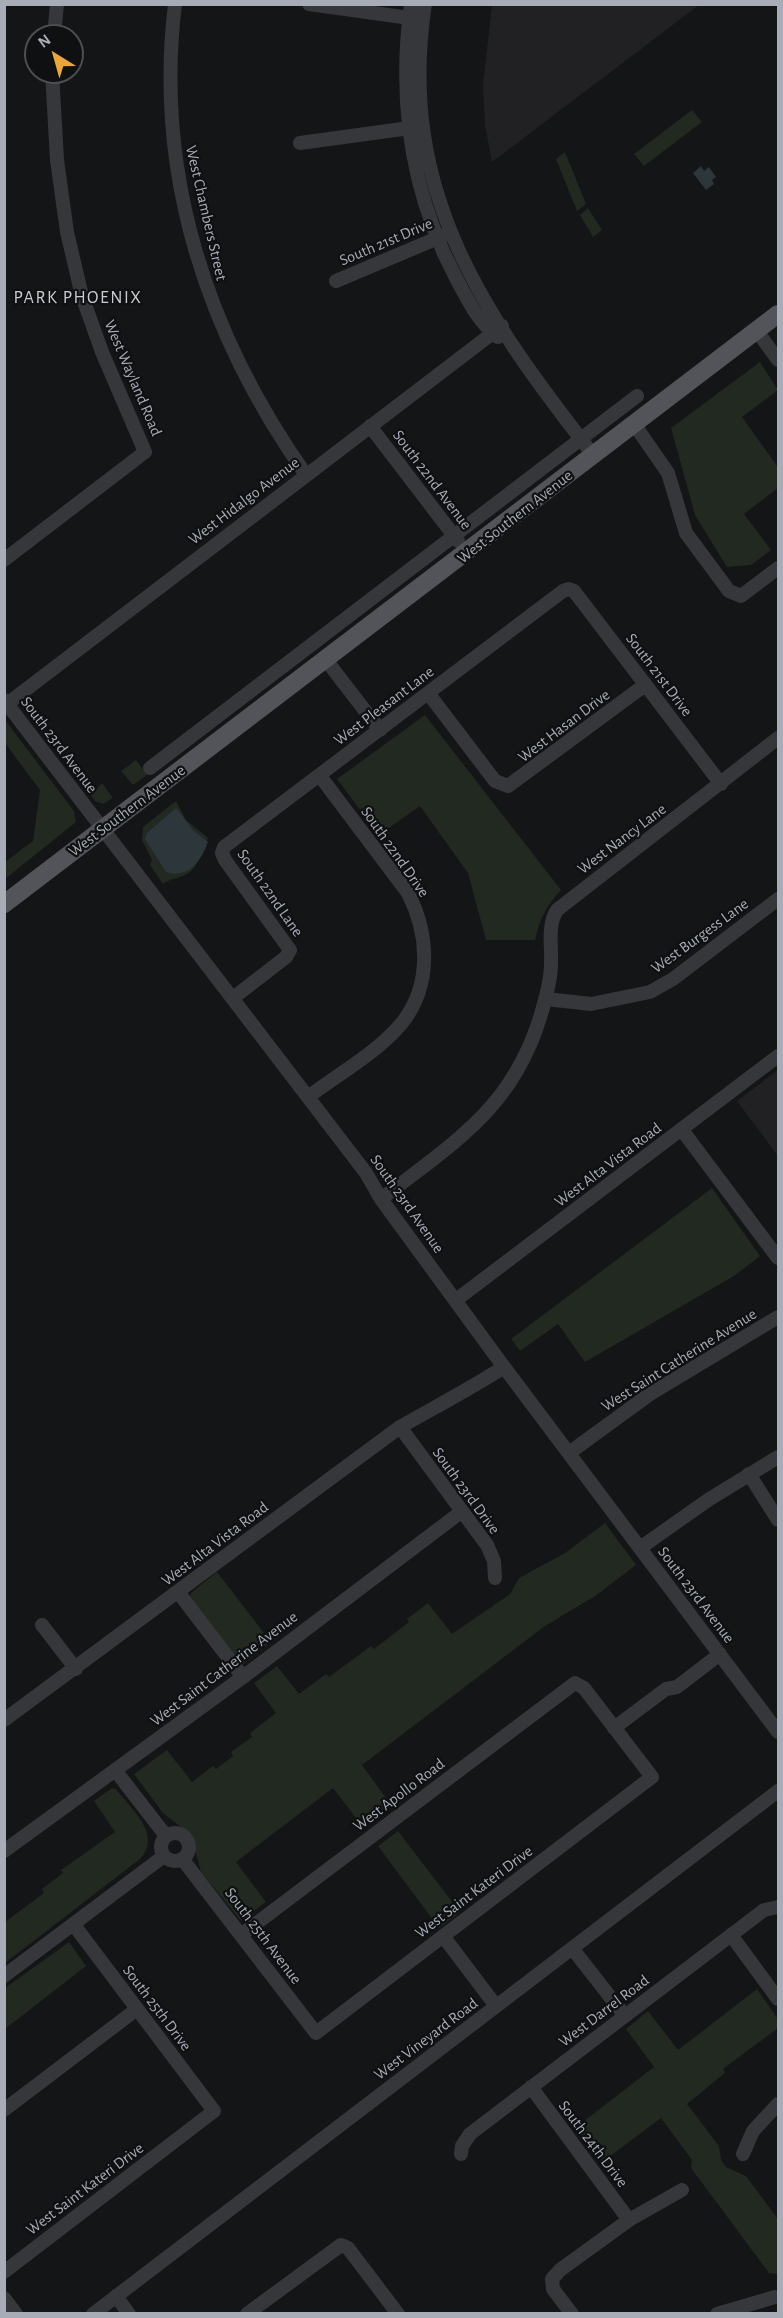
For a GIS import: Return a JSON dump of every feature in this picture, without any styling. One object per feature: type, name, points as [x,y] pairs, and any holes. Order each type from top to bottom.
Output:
[{"type":"main road","name":"West Southern Avenue","points":[[4,904],[468,554],[778,314]]},
{"type":"street","points":[[55,24],[57,4]]},
{"type":"street","name":"West Chambers Street","points":[[175,4],[171,42],[173,142],[194,247],[207,294],[253,394],[306,475]]},
{"type":"street","points":[[309,4],[414,14]]},
{"type":"street","points":[[425,4],[414,14],[405,75],[415,127],[429,168],[443,236],[468,272],[497,330],[594,456]]},
{"type":"street","name":"West Wayland Road","points":[[4,560],[145,452],[102,352],[82,296],[69,243],[57,160],[53,84]]},
{"type":"street","points":[[300,143],[415,127]]},
{"type":"street","name":"South 21st Drive","points":[[336,281],[443,236]]},
{"type":"street","name":"West Hidalgo Avenue","points":[[6,702],[497,330]]},
{"type":"street","points":[[757,331],[778,360]]},
{"type":"street","name":"West Southern Avenue","points":[[150,768],[637,396]]},
{"type":"street","points":[[634,424],[668,473],[686,533],[729,591],[741,596],[778,568]]},
{"type":"street","name":"South 22nd Avenue","points":[[370,426],[468,554]]},
{"type":"street","name":"South 21st Drive","points":[[569,589],[574,591],[721,783]]},
{"type":"street","name":"West Pleasant Lane","points":[[222,853],[227,844],[563,591],[569,589]]},
{"type":"street","points":[[326,660],[380,730]]},
{"type":"street","name":"West Hasan Drive","points":[[428,693],[500,784],[512,786],[645,685]]},
{"type":"street","points":[[237,700],[250,717]]},
{"type":"street","name":"South 23rd Avenue","points":[[6,702],[366,1173],[381,1199],[501,1363],[778,1731]]},
{"type":"street","name":"West Nancy Lane","points":[[546,999],[551,965],[552,922],[557,910],[778,738]]},
{"type":"street","name":"South 22nd Drive","points":[[308,1097],[386,1039],[402,1022],[419,990],[424,952],[417,911],[408,893],[320,776]]},
{"type":"street","name":"South 22nd Lane","points":[[222,853],[289,945],[290,953],[233,998]]},
{"type":"street","name":"West Burgess Lane","points":[[546,999],[591,1004],[650,992],[672,979],[778,899]]},
{"type":"street","points":[[381,1199],[466,1133],[492,1109],[506,1091],[531,1043],[546,999]]},
{"type":"street","name":"West Alta Vista Road","points":[[456,1300],[778,1056]]},
{"type":"street","points":[[682,1130],[778,1258]]},
{"type":"street","name":"West Saint Catherine Avenue","points":[[569,1453],[650,1394],[778,1317]]},
{"type":"street","name":"West Alta Vista Road","points":[[4,1720],[76,1669],[400,1427],[449,1399],[457,1387],[501,1363]]},
{"type":"street","name":"South 23rd Drive","points":[[400,1427],[493,1557],[495,1578]]},
{"type":"street","points":[[640,1548],[708,1500],[778,1457]]},
{"type":"street","points":[[749,1474],[778,1520]]},
{"type":"street","name":"West Saint Catherine Avenue","points":[[4,1851],[243,1677],[461,1512]]},
{"type":"street","points":[[178,1593],[243,1677]]},
{"type":"street","points":[[42,1625],[76,1669]]},
{"type":"street","points":[[614,1728],[666,1689],[672,1679],[717,1651]]},
{"type":"street","name":"West Apollo Road","points":[[241,1935],[563,1691],[579,1683],[614,1728]]},
{"type":"street","name":"West Saint Kateri Drive","points":[[316,2033],[652,1777],[614,1728]]},
{"type":"street","points":[[116,1770],[166,1836]]},
{"type":"street","name":"West Vineyard Road","points":[[93,2313],[778,1791]]},
{"type":"street","points":[[177,1833],[186,1838],[190,1849],[183,1860],[174,1862],[164,1856],[161,1846],[166,1836],[177,1833]]},
{"type":"street","points":[[4,1976],[164,1856]]},
{"type":"street","name":"South 25th Avenue","points":[[183,1860],[316,2033]]},
{"type":"street","name":"West Darrel Road","points":[[461,2154],[462,2146],[470,2134],[764,1910],[778,1907]]},
{"type":"street","name":"South 25th Drive","points":[[74,1925],[214,2111]]},
{"type":"street","points":[[731,1935],[778,2000]]},
{"type":"street","points":[[443,1936],[496,2006]]},
{"type":"street","points":[[573,1948],[625,2016]]},
{"type":"street","points":[[4,2110],[137,2009]]},
{"type":"street","name":"South 24th Drive","points":[[531,2087],[629,2220]]},
{"type":"street","points":[[743,2154],[753,2131],[778,2104]]},
{"type":"street","name":"West Saint Kateri Drive","points":[[4,2272],[214,2111]]},
{"type":"street","points":[[572,2313],[553,2289],[552,2279],[629,2220],[682,2190]]},
{"type":"street","points":[[247,2313],[341,2245],[348,2248],[398,2313]]},
{"type":"street","points":[[116,2296],[129,2313]]},
{"type":"street","points":[[717,2313],[775,2297]]},
{"type":"street","points":[[4,2298],[16,2313]]},
{"type":"shaded area","points":[[492,4],[699,5],[492,162],[485,125],[483,85]]},
{"type":"shaded area","points":[[692,110],[702,122],[644,166],[634,154]]},
{"type":"shaded area","points":[[565,152],[586,204],[577,211],[556,159]]},
{"type":"shaded area","points":[[701,166],[704,171],[709,167],[716,177],[712,180],[714,184],[706,190],[693,173]]},
{"type":"shaded area","points":[[588,208],[602,230],[593,237],[580,215]]},
{"type":"shaded area","points":[[760,362],[778,390],[742,417],[778,467],[778,488],[744,514],[771,550],[751,565],[727,567],[695,515],[671,428]]},
{"type":"shaded area","points":[[425,715],[561,890],[544,913],[535,940],[486,940],[468,873],[420,806],[379,835],[337,779]]},
{"type":"shaded area","points":[[5,720],[74,811],[76,822],[5,879],[5,862],[33,841],[40,790],[5,743]]},
{"type":"shaded area","points":[[136,760],[147,775],[133,785],[121,771]]},
{"type":"shaded area","points":[[102,783],[113,798],[103,804],[95,801],[91,795]]},
{"type":"shaded area","points":[[176,801],[186,820],[208,838],[200,859],[190,872],[163,884],[150,865],[152,860],[142,840],[143,827]]},
{"type":"shaded area","points":[[176,808],[193,830],[208,842],[202,856],[193,867],[188,871],[174,874],[166,872],[145,839],[147,833]]},
{"type":"shaded area","points":[[778,1070],[778,1156],[737,1101]]},
{"type":"shaded area","points":[[712,1188],[760,1256],[734,1276],[585,1362],[558,1324],[520,1351],[511,1339]]},
{"type":"shaded area","points":[[605,1523],[636,1565],[595,1596],[545,1626],[362,1765],[392,1806],[363,1827],[333,1788],[236,1862],[266,1902],[241,1921],[201,1872],[191,1835],[163,1813],[134,1774],[167,1750],[192,1782],[213,1766],[216,1769],[233,1756],[231,1752],[252,1737],[250,1733],[276,1713],[254,1683],[277,1666],[299,1694],[326,1674],[329,1677],[371,1646],[374,1649],[409,1622],[407,1619],[428,1603],[452,1634],[510,1594],[519,1578],[565,1553]]},
{"type":"shaded area","points":[[217,1572],[271,1642],[241,1666],[190,1598],[191,1593]]},
{"type":"shaded area","points":[[112,1788],[116,1789],[142,1823],[148,1841],[146,1850],[140,1859],[5,1963],[5,1922],[44,1893],[42,1889],[63,1873],[61,1870],[115,1832],[94,1801]]},
{"type":"shaded area","points":[[398,1831],[460,1912],[439,1928],[378,1846]]},
{"type":"shaded area","points":[[69,1942],[86,1966],[5,2029],[5,1988]]},
{"type":"shaded area","points":[[757,1989],[778,2019],[778,2028],[723,2069],[725,2073],[687,2104],[719,2146],[721,2160],[726,2167],[746,2176],[778,2219],[778,2274],[769,2273],[691,2168],[692,2160],[661,2118],[601,2163],[575,2128],[654,2067],[626,2029],[648,2011],[678,2050]]},
{"type":"district","name":"PARK PHOENIX","points":[[78,298]]}]
